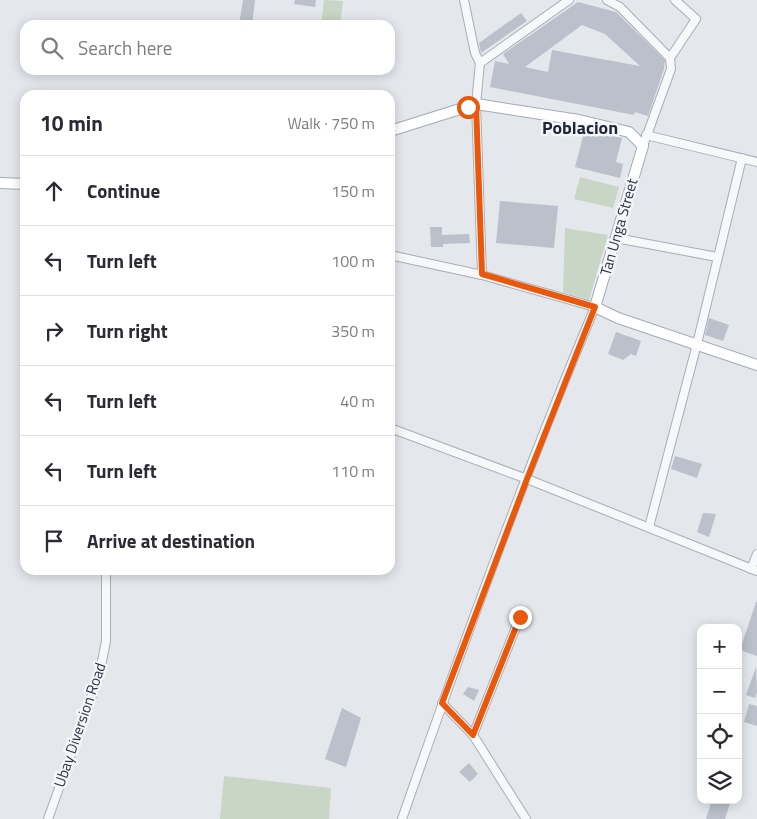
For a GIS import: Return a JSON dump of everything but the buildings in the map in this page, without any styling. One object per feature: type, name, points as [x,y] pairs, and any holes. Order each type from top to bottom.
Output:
[{"type":"main road","points":[[395,129],[476,104],[579,120],[630,132],[643,146]]},
{"type":"main road","name":"Tan Unga Street","points":[[595,307],[643,146]]},
{"type":"main road","points":[[0,183],[20,184]]},
{"type":"main road","points":[[595,307],[618,318],[757,365]]},
{"type":"street","points":[[464,0],[474,53],[480,63],[476,104],[482,274]]},
{"type":"street","points":[[480,63],[569,0]]},
{"type":"street","points":[[643,146],[671,69],[670,58],[696,19],[675,0]]},
{"type":"street","points":[[612,1],[670,58]]},
{"type":"street","points":[[646,135],[757,162]]},
{"type":"street","points":[[649,527],[698,344],[717,257],[742,158]]},
{"type":"street","points":[[616,238],[717,257]]},
{"type":"street","points":[[395,256],[482,274],[595,307],[442,703],[402,819]]},
{"type":"street","points":[[395,430],[527,479],[754,570],[757,554]]},
{"type":"street","name":"Ubay Diversion Road","points":[[48,819],[99,676],[106,641],[106,575]]},
{"type":"street","points":[[473,735],[520,617]]},
{"type":"street","points":[[442,703],[473,735],[526,819]]},
{"type":"green space","points":[[324,0],[343,1],[341,20],[322,20]]},
{"type":"green space","points":[[580,177],[619,187],[613,208],[574,199]]},
{"type":"green space","points":[[565,228],[608,235],[589,300],[563,292]]},
{"type":"green space","points":[[224,776],[331,788],[329,819],[220,819]]},
{"type":"district","name":"Poblacion","points":[[580,128]]},
{"type":"route","points":[[468,107],[476,104],[482,274],[595,307],[442,703],[473,735],[520,617]]}]
